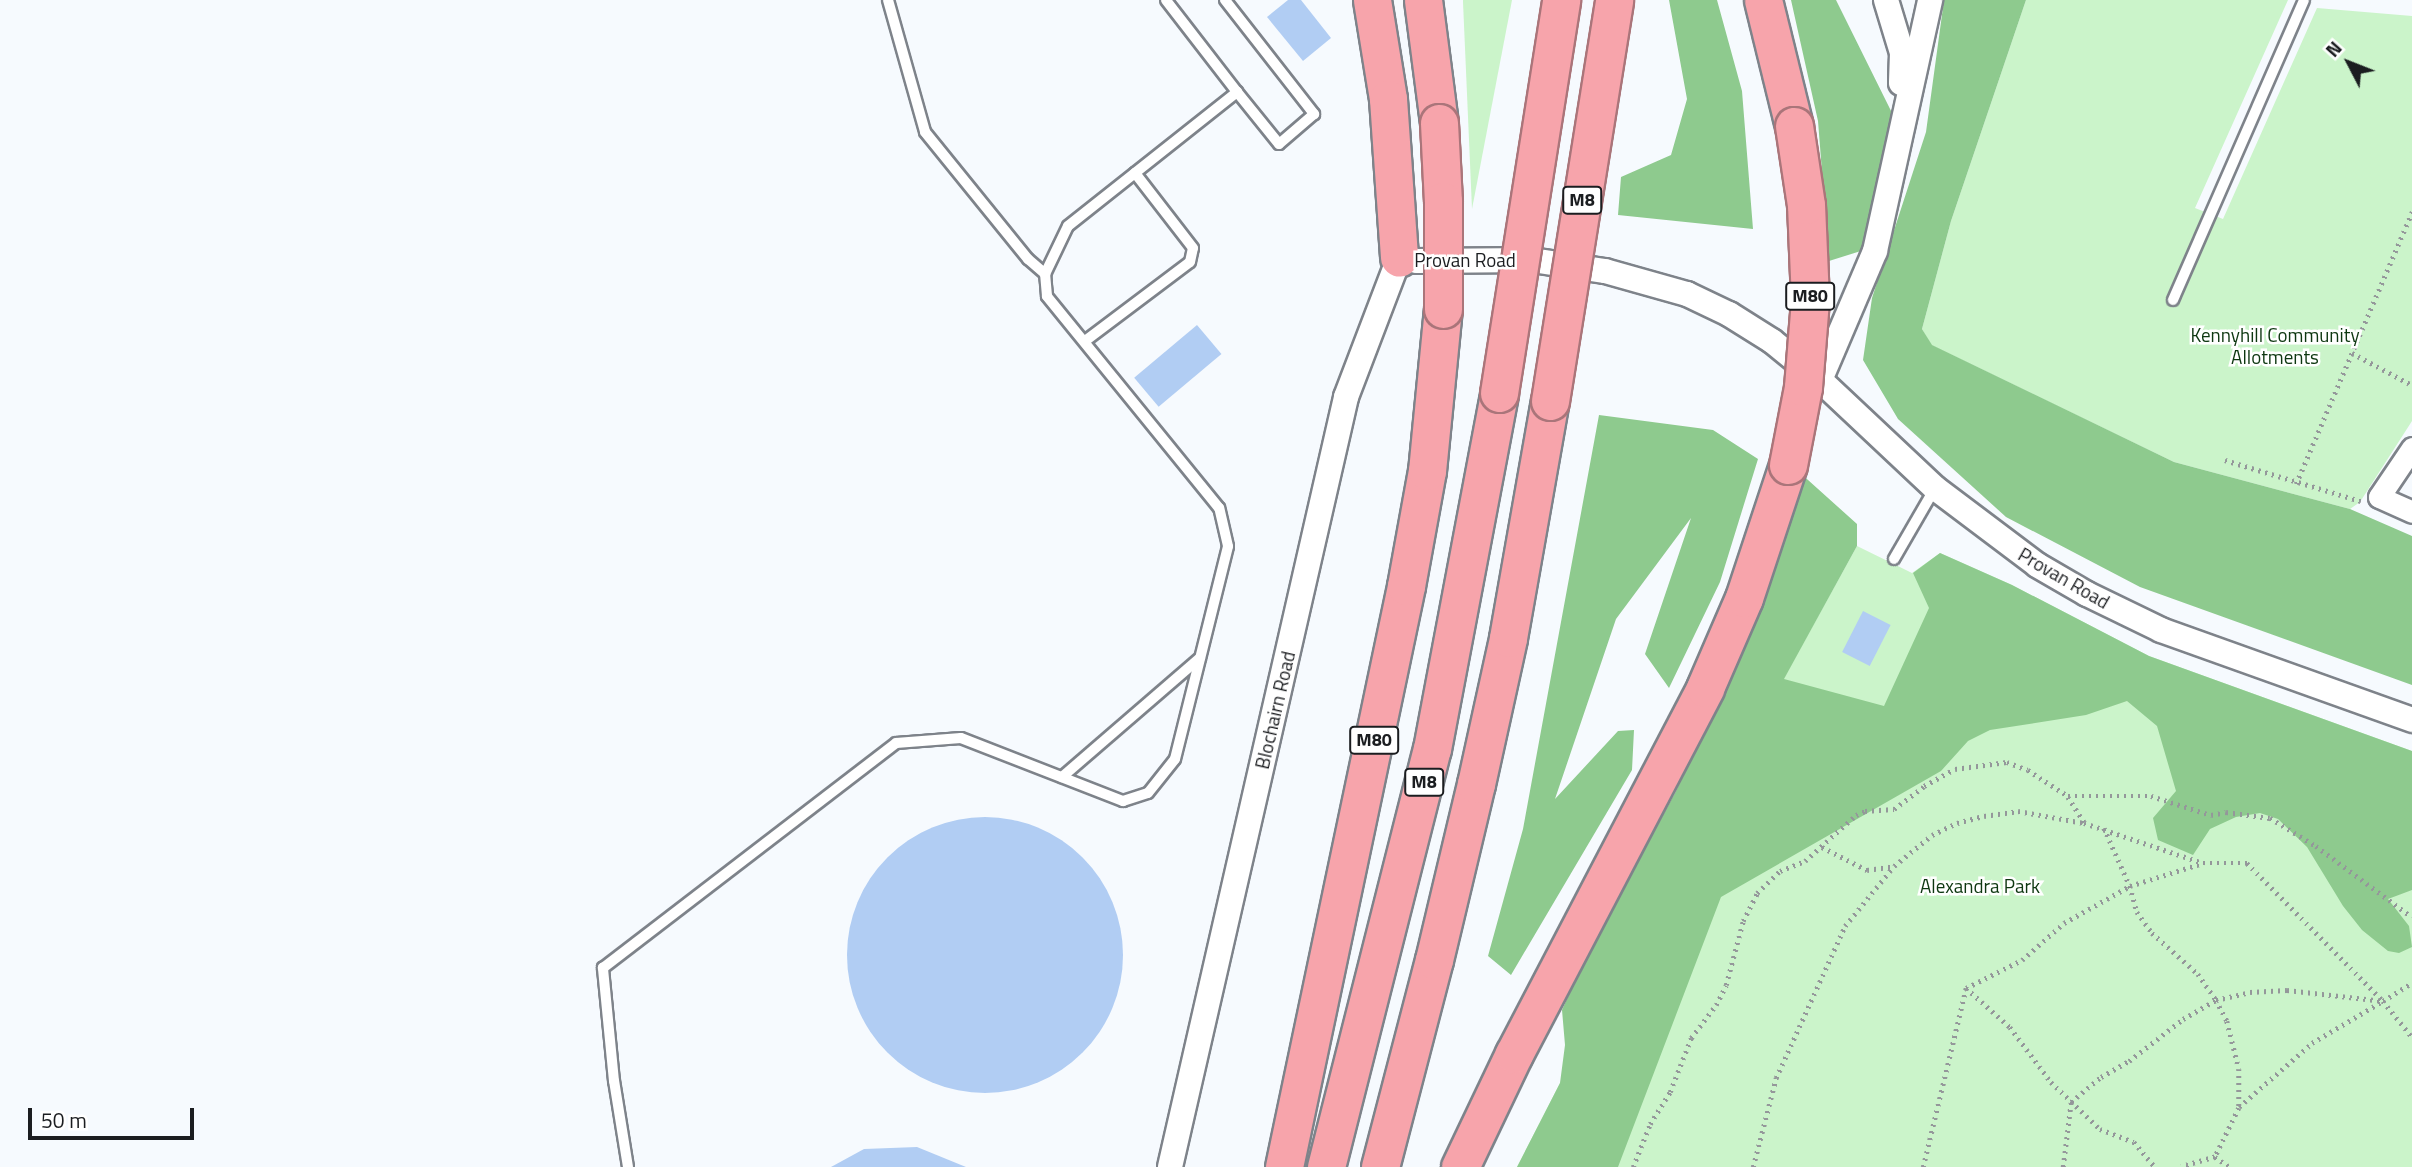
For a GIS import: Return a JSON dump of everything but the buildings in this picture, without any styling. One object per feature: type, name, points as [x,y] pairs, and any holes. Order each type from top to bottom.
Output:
[{"type":"highway","points":[[1372,0],[1388,99],[1399,258]]},
{"type":"highway","name":"M80","points":[[1284,1167],[1406,586],[1427,471],[1443,309],[1443,201],[1439,123],[1423,0]]},
{"type":"highway","name":"M8","points":[[1326,1167],[1432,749],[1499,393],[1562,0]]},
{"type":"highway","name":"M8","points":[[1380,1167],[1434,960],[1508,638],[1550,401],[1614,0]]},
{"type":"highway","name":"M80","points":[[1460,1167],[1514,1054],[1705,688],[1744,598],[1788,465],[1803,387],[1810,300],[1806,205],[1794,126],[1763,0]]},
{"type":"street","points":[[1886,0],[1902,53],[1899,140]]},
{"type":"street","points":[[1820,380],[1875,251],[1930,0]]},
{"type":"street","name":"Provan Road","points":[[1399,258],[1417,261],[1532,260],[1605,271],[1687,294],[1729,314],[1772,341],[1820,380],[1935,488],[2037,565],[2148,624],[2412,720]]},
{"type":"street","name":"Blochairn Road","points":[[1170,1167],[1346,397],[1399,258]]},
{"type":"street","points":[[2412,448],[2379,497],[2412,512]]},
{"type":"lane","points":[[888,0],[925,132],[1028,259],[1045,274]]},
{"type":"lane","points":[[1166,0],[1279,144],[1314,114],[1225,0]]},
{"type":"lane","points":[[2173,300],[2304,0]]},
{"type":"lane","points":[[628,1167],[614,1081],[603,968],[896,743],[961,738],[1123,801],[1148,793],[1175,759],[1228,546],[1219,508],[1047,296],[1045,274],[1069,226],[1237,92]]},
{"type":"lane","points":[[1085,341],[1190,262],[1193,248],[1135,173]]},
{"type":"lane","points":[[1894,559],[1935,488]]},
{"type":"lane","points":[[1062,778],[1200,658]]},
{"type":"path","points":[[2296,484],[2412,212]]},
{"type":"path","points":[[2351,354],[2412,384]]},
{"type":"path","points":[[2225,460],[2360,502],[2379,497]]},
{"type":"path","points":[[1633,1167],[1650,1124],[1670,1092],[1691,1038],[1716,1005],[1726,985],[1749,906],[1757,892],[1780,871],[1805,861],[1865,811],[1894,809],[1924,786],[1969,766],[1984,766],[1996,762],[2017,764],[2068,796],[2084,822]]},
{"type":"path","points":[[2068,796],[2151,796],[2211,815],[2226,812],[2270,818],[2316,846],[2412,917]]},
{"type":"path","points":[[1753,1167],[1776,1078],[1845,926],[1894,866],[1932,835],[1957,823],[2018,811],[2103,827],[2203,863]]},
{"type":"path","points":[[2103,827],[2130,886],[2137,912],[2151,933],[2199,974],[2217,1000],[2227,1021],[2238,1069],[2239,1108]]},
{"type":"path","points":[[1822,847],[1867,870],[1894,866]]},
{"type":"path","points":[[1923,1167],[1966,988],[2022,960],[2064,923],[2130,886],[2203,863],[2247,863],[2382,1001],[2412,1037]]},
{"type":"path","points":[[2181,1167],[2215,1157],[2239,1108],[2312,1043],[2412,983]]},
{"type":"path","points":[[1966,988],[2010,1027],[2051,1082],[2071,1102],[2100,1129],[2134,1142],[2155,1167]]},
{"type":"path","points":[[2063,1167],[2071,1102],[2101,1077],[2129,1061],[2183,1019],[2217,1000],[2250,992],[2287,990],[2382,1001]]},
{"type":"path","points":[[2215,1157],[2230,1167]]},
{"type":"green space","points":[[1512,0],[1472,209],[1463,2]]},
{"type":"green space","points":[[1669,0],[1717,0],[1742,91],[1753,229],[1618,215],[1621,177],[1671,155],[1687,99]]},
{"type":"green space","points":[[1791,0],[1836,0],[1897,123],[1864,250],[1829,261],[1818,121]]},
{"type":"green space","points":[[1944,0],[2026,0],[1951,221],[1922,329],[1932,345],[2174,462],[2350,509],[2412,536],[2412,685],[2140,587],[2006,517],[1898,419],[1863,360],[1872,298],[1926,132]]},
{"type":"green space","name":"Kennyhill Community Allotments","points":[[2026,0],[2288,0],[2195,208],[2223,219],[2317,8],[2412,16],[2412,421],[2360,502],[2350,509],[2174,462],[1931,345],[1922,329],[1951,221]]},
{"type":"green space","points":[[1599,415],[1713,430],[1758,459],[1720,582],[1669,688],[1645,654],[1691,518],[1616,619],[1555,799],[1618,731],[1634,730],[1632,770],[1511,975],[1488,956],[1523,829]]},
{"type":"green space","points":[[1798,471],[1857,524],[1857,546],[1784,679],[1884,706],[1929,608],[1913,573],[1940,553],[2012,585],[2149,656],[2412,751],[2412,890],[2388,899],[2409,926],[2412,947],[2399,953],[2388,951],[2362,930],[2343,906],[2307,847],[2278,819],[2260,813],[2236,817],[2210,829],[2193,855],[2158,840],[2153,818],[2176,791],[2157,726],[2127,701],[2086,715],[1990,730],[1968,741],[1941,771],[1721,897],[1618,1167],[1517,1167],[1560,1083],[1565,1045],[1562,1010],[1587,954],[1675,793],[1739,659]]},
{"type":"green space","name":"Alexandra Park","points":[[1857,546],[1912,573],[1940,553],[2012,585],[2149,656],[2412,751],[2412,1167],[1517,1167],[1560,1083]]}]
